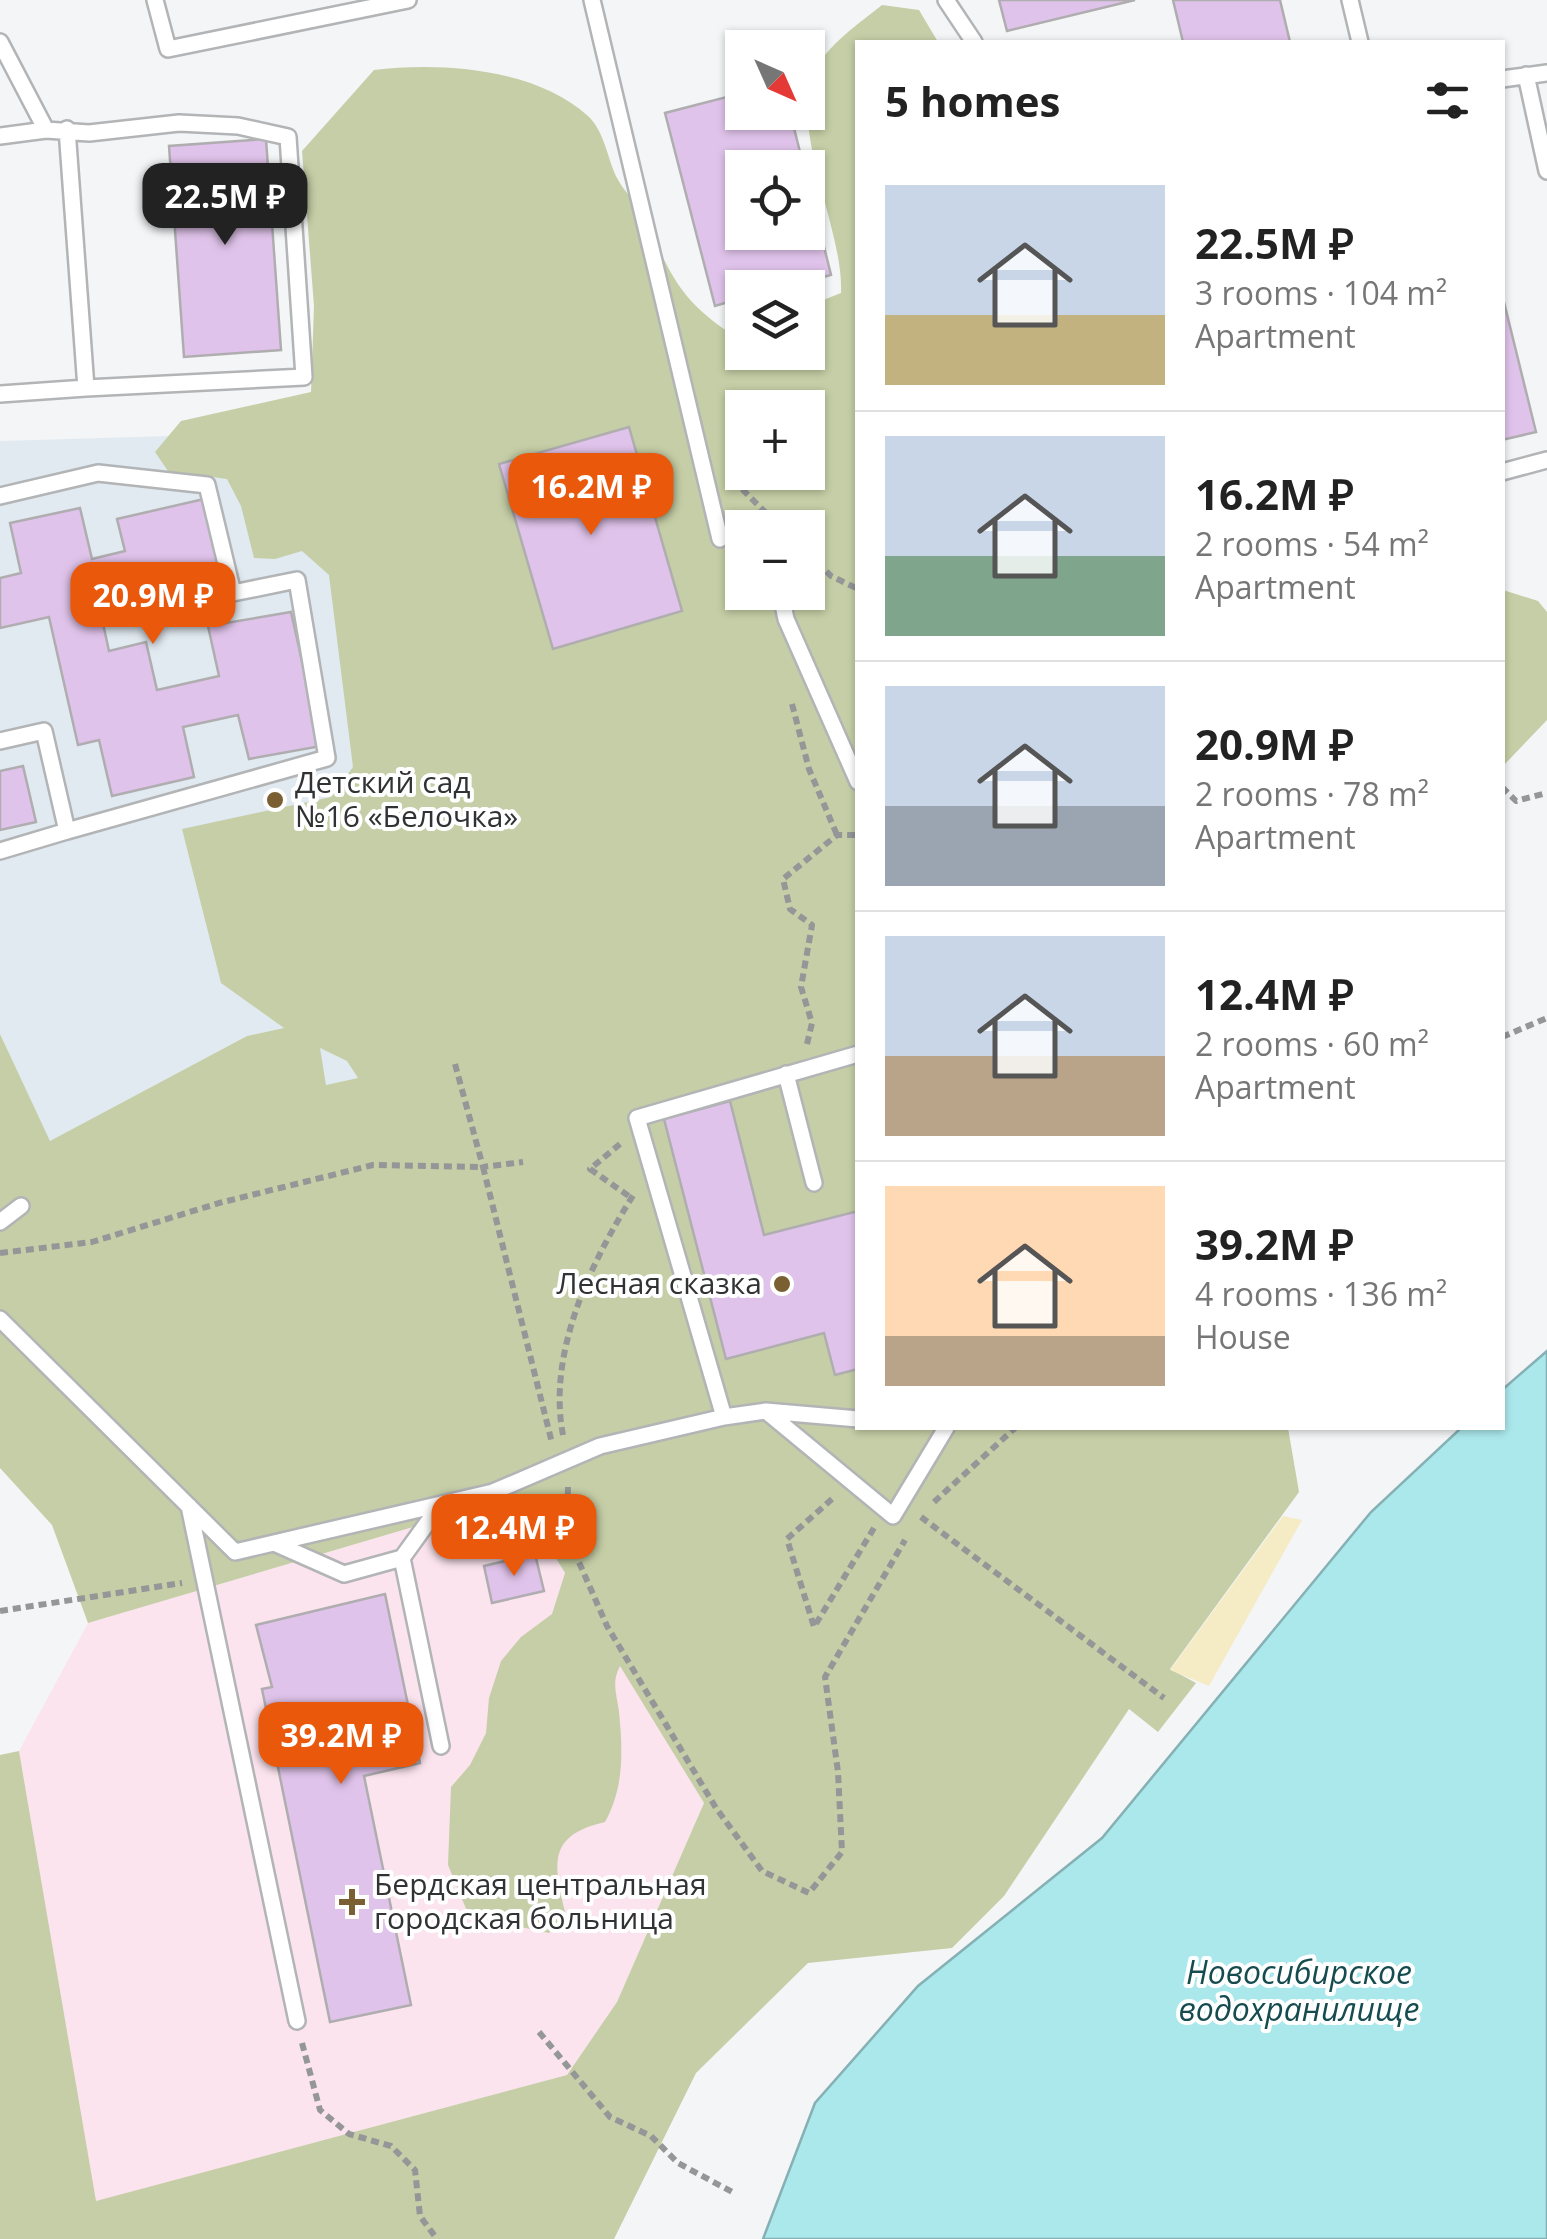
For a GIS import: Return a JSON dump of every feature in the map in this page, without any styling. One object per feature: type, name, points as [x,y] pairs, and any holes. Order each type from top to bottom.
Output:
[{"type":"lane","points":[[155,0],[168,49],[408,0]]},
{"type":"lane","points":[[592,0],[720,538]]},
{"type":"lane","points":[[946,0],[973,40]]},
{"type":"lane","points":[[1350,0],[1360,40]]},
{"type":"lane","points":[[0,42],[46,130]]},
{"type":"lane","points":[[1505,79],[1547,73]]},
{"type":"lane","points":[[1526,76],[1547,172]]},
{"type":"lane","points":[[0,136],[46,130],[89,133],[179,123],[238,126],[288,137],[304,377],[0,394]]},
{"type":"lane","points":[[67,130],[86,388]]},
{"type":"lane","points":[[1505,471],[1547,460]]},
{"type":"lane","points":[[0,496],[98,473],[207,486],[234,593]]},
{"type":"lane","points":[[0,850],[327,758],[298,580],[143,614]]},
{"type":"lane","points":[[784,610],[855,775]]},
{"type":"lane","points":[[0,740],[44,731],[67,830]]},
{"type":"lane","points":[[724,1417],[637,1118],[855,1055]]},
{"type":"lane","points":[[794,1072],[814,1182]]},
{"type":"lane","points":[[0,1222],[21,1206]]},
{"type":"lane","points":[[0,1318],[235,1552],[494,1492],[600,1446],[724,1417],[766,1412],[855,1418]]},
{"type":"lane","points":[[766,1412],[892,1516],[945,1430]]},
{"type":"lane","points":[[274,1543],[344,1574],[402,1558],[441,1504]]},
{"type":"lane","points":[[189,1505],[297,2021]]},
{"type":"lane","points":[[402,1558],[441,1746]]},
{"type":"path","points":[[697,444],[763,510]]},
{"type":"path","points":[[825,571],[855,588]]},
{"type":"path","points":[[789,693],[809,769],[837,835]]},
{"type":"path","points":[[1505,789],[1516,801],[1547,792]]},
{"type":"path","points":[[794,1072],[812,1023],[801,987],[812,926],[790,908],[784,880],[837,835],[855,836]]},
{"type":"path","points":[[1505,1036],[1547,1018]]},
{"type":"path","points":[[455,1064],[529,1363],[563,1462]]},
{"type":"path","points":[[640,1127],[590,1169],[667,1222]]},
{"type":"path","points":[[0,1253],[92,1242],[219,1203],[373,1165],[483,1167],[523,1162]]},
{"type":"path","points":[[651,1166],[600,1248],[574,1320],[557,1404],[568,1535],[607,1626],[716,1808],[762,1871],[809,1894],[842,1852],[838,1772],[825,1677],[919,1515],[1013,1430]]},
{"type":"path","points":[[851,1482],[787,1539],[814,1627],[884,1509]]},
{"type":"path","points":[[904,1498],[919,1515],[1164,1698]]},
{"type":"path","points":[[0,1611],[204,1580]]},
{"type":"path","points":[[297,2021],[320,2110],[350,2134],[391,2146],[414,2170],[420,2216],[438,2239]]},
{"type":"path","points":[[539,2032],[610,2117],[651,2136],[678,2163],[736,2194]]},
{"type":"shaded area","name":"Детский сад №16 «Белочка»","points":[[446,428],[439,1062],[326,1085],[314,1022],[247,1036],[49,1142],[0,1034],[0,441]]},
{"type":"shaded area","name":"Бердская центральная городская больница","points":[[518,1496],[704,1803],[617,2002],[567,2075],[95,2202],[19,1751],[88,1623]]},
{"type":"green space","points":[[882,5],[919,10],[937,40],[855,40],[855,1430],[1288,1430],[1299,1492],[1170,1669],[1196,1683],[1158,1732],[1129,1709],[1004,1896],[952,1948],[808,1963],[696,2073],[614,2239],[0,2239],[0,1755],[19,1751],[96,2201],[567,2075],[617,2002],[704,1803],[620,1666],[615,1683],[621,1741],[619,1783],[605,1822],[573,1835],[559,1854],[558,1879],[565,1912],[549,1933],[469,1916],[448,1865],[451,1787],[470,1765],[486,1733],[489,1698],[501,1661],[521,1637],[552,1614],[565,1573],[518,1496],[88,1623],[52,1525],[0,1468],[0,1034],[50,1141],[247,1036],[284,1028],[221,983],[182,829],[331,797],[353,767],[329,575],[302,551],[275,559],[254,558],[241,506],[227,479],[168,471],[155,452],[181,421],[311,392],[314,306],[302,151],[374,70],[457,68],[541,87],[588,116],[598,130],[617,178],[640,211],[678,284],[699,309],[725,329],[725,370],[825,370],[825,299],[841,293],[840,268],[825,203],[825,150],[812,150],[809,130],[825,130],[827,53]],"holes":[[[320,1048],[347,1061],[358,1078],[326,1085]]]},
{"type":"green space","points":[[1505,591],[1538,601],[1547,612],[1547,720],[1505,764]]},
{"type":"sand","points":[[1283,1516],[1302,1520],[1209,1686],[1170,1670]]},
{"type":"water","name":"Новосибирское водохранилище","points":[[1547,1351],[1547,2239],[763,2239],[815,2103],[918,1986],[1102,1838],[1371,1512],[1459,1430],[1505,1430],[1505,1387]]},
{"type":"building","points":[[999,0],[1135,0],[1007,31]]},
{"type":"building","points":[[1173,0],[1280,0],[1290,40],[1183,40]]},
{"type":"building","points":[[725,97],[725,130],[794,130],[800,150],[725,150],[725,250],[825,250],[831,275],[825,277],[825,270],[725,270],[725,303],[715,306],[665,113]]},
{"type":"building","points":[[266,139],[281,350],[184,357],[169,146]]},
{"type":"building","points":[[1505,306],[1536,432],[1505,439]]},
{"type":"building","points":[[629,427],[682,611],[553,649],[499,464]]},
{"type":"building","points":[[204,499],[220,568],[97,596],[109,651],[146,642],[157,690],[219,676],[208,626],[291,612],[321,746],[249,759],[238,715],[183,727],[194,777],[112,796],[99,740],[78,745],[49,617],[0,628],[0,578],[21,573],[10,523],[80,508],[92,559],[125,551],[117,519]]},
{"type":"building","points":[[23,766],[36,822],[0,830],[0,771]]},
{"type":"building","name":"Лесная сказка","points":[[730,1101],[764,1235],[855,1212],[855,1370],[835,1375],[824,1333],[726,1359],[664,1119]]},
{"type":"building","points":[[535,1554],[544,1591],[492,1603],[484,1566]]},
{"type":"building","points":[[385,1594],[420,1763],[364,1776],[411,2005],[330,2022],[262,1689],[272,1687],[256,1625]]},
{"type":"place","name":"Детский сад №16 «Белочка»","points":[[275,800]]},
{"type":"place","name":"Лесная сказка","points":[[782,1284]]},
{"type":"place","name":"Бердская центральная городская больница","points":[[352,1902]]}]
